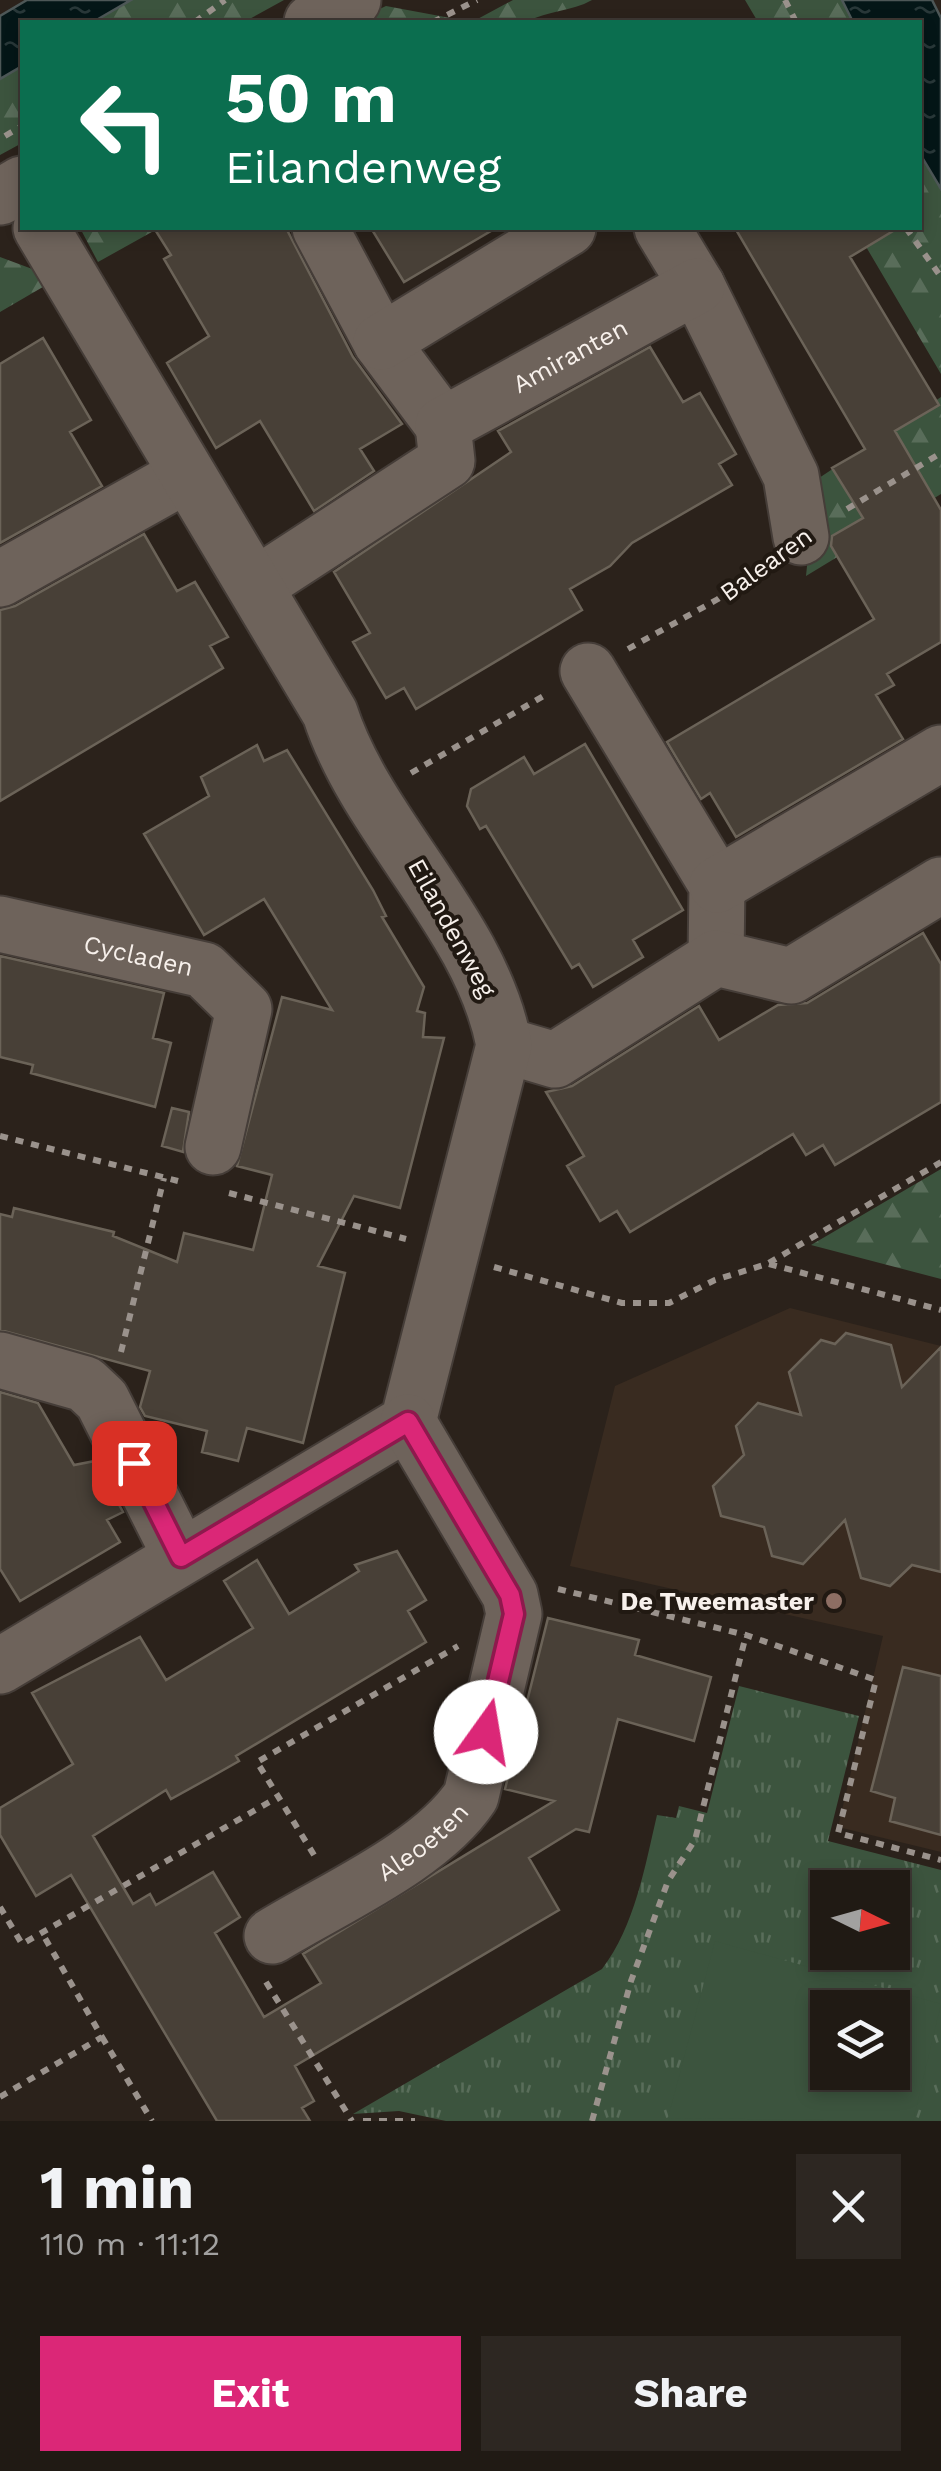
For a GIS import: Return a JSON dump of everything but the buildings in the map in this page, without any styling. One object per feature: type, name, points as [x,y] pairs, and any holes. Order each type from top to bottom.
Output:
[{"type":"street","points":[[316,20],[353,0]]},
{"type":"street","name":"Eilandenweg","points":[[42,230],[330,713],[342,749],[405,844],[497,1008],[504,1046],[408,1422]]},
{"type":"street","points":[[255,586],[447,461],[443,425],[381,342],[321,230]]},
{"type":"street","points":[[381,342],[565,230]]},
{"type":"street","points":[[663,230],[697,286],[792,476],[801,537]]},
{"type":"street","name":"Amiranten","points":[[443,425],[697,286]]},
{"type":"street","points":[[0,580],[186,475]]},
{"type":"street","points":[[588,671],[717,885],[716,958]]},
{"type":"street","points":[[717,885],[941,754]]},
{"type":"street","points":[[504,1046],[555,1060],[716,958],[791,976],[941,884]]},
{"type":"street","name":"Cycladen","points":[[0,924],[204,970],[244,1009],[205,1173]]},
{"type":"street","points":[[12,1373],[85,1384],[102,1400],[181,1557]]},
{"type":"street","points":[[0,1666],[408,1422],[512,1604]]},
{"type":"street","name":"Aleoeten","points":[[272,1936],[429,1840],[457,1817],[471,1796],[512,1604]]},
{"type":"path","points":[[198,20],[225,0]]},
{"type":"path","points":[[436,20],[477,0]]},
{"type":"path","points":[[17,188],[20,151]]},
{"type":"path","points":[[907,230],[941,277]]},
{"type":"path","name":"Balearen","points":[[371,796],[718,599],[801,537],[941,452]]},
{"type":"path","points":[[0,1136],[164,1178],[205,1173],[450,1255],[622,1304],[648,1306],[669,1303],[715,1280],[768,1264],[941,1162]]},
{"type":"path","points":[[102,1400],[118,1368],[164,1178]]},
{"type":"path","points":[[768,1264],[941,1310]]},
{"type":"path","points":[[339,1895],[257,1762],[540,1584],[746,1635],[876,1680],[838,1833],[941,1860]]},
{"type":"path","points":[[592,2121],[631,1981],[668,1881],[695,1840],[746,1635]]},
{"type":"path","points":[[0,1907],[22,1944],[278,1797]]},
{"type":"path","points":[[42,1933],[152,2121]]},
{"type":"path","points":[[272,1936],[254,1963],[352,2121]]},
{"type":"path","points":[[0,2097],[102,2037]]},
{"type":"path","points":[[363,2121],[415,2121]]},
{"type":"shaded area","name":"De Tweemaster","points":[[790,1308],[941,1346],[941,1852],[838,1827],[883,1636],[570,1566],[615,1386]]},
{"type":"green space","points":[[129,0],[284,0],[248,20],[95,20]]},
{"type":"green space","points":[[513,0],[592,0],[532,20],[476,20]]},
{"type":"green space","points":[[745,0],[842,0],[852,20],[757,20]]},
{"type":"green space","points":[[386,6],[461,20],[356,20]]},
{"type":"green space","points":[[20,66],[20,144],[0,155],[0,78]]},
{"type":"green space","points":[[922,157],[941,189],[941,374],[856,230],[922,230]]},
{"type":"green space","points":[[81,230],[155,230],[98,262]]},
{"type":"green space","points":[[0,257],[35,270],[48,284],[0,312]]},
{"type":"green space","points":[[941,397],[941,494],[806,576],[816,480]]},
{"type":"green space","points":[[941,1169],[941,1279],[811,1245]]},
{"type":"green space","points":[[739,1686],[859,1716],[828,1841],[941,1870],[941,2121],[446,2121],[399,2111],[353,2114],[602,1969],[631,1915],[657,1815],[676,1818],[679,1806],[707,1813]]},
{"type":"green space","points":[[715,1941],[891,1990],[810,1990],[810,2090],[910,2090],[910,1995],[941,2004],[913,2121],[668,2118]]},
{"type":"water","points":[[27,0],[131,0],[96,20],[20,20],[20,67],[0,79],[0,16]]},
{"type":"water","points":[[842,0],[932,0],[941,18],[941,189],[922,157],[922,20],[852,20]]},
{"type":"place","name":"De Tweemaster","points":[[834,1601]]},
{"type":"route","points":[[134,1463],[181,1557],[408,1422],[510,1595],[514,1614],[486,1732]]}]
